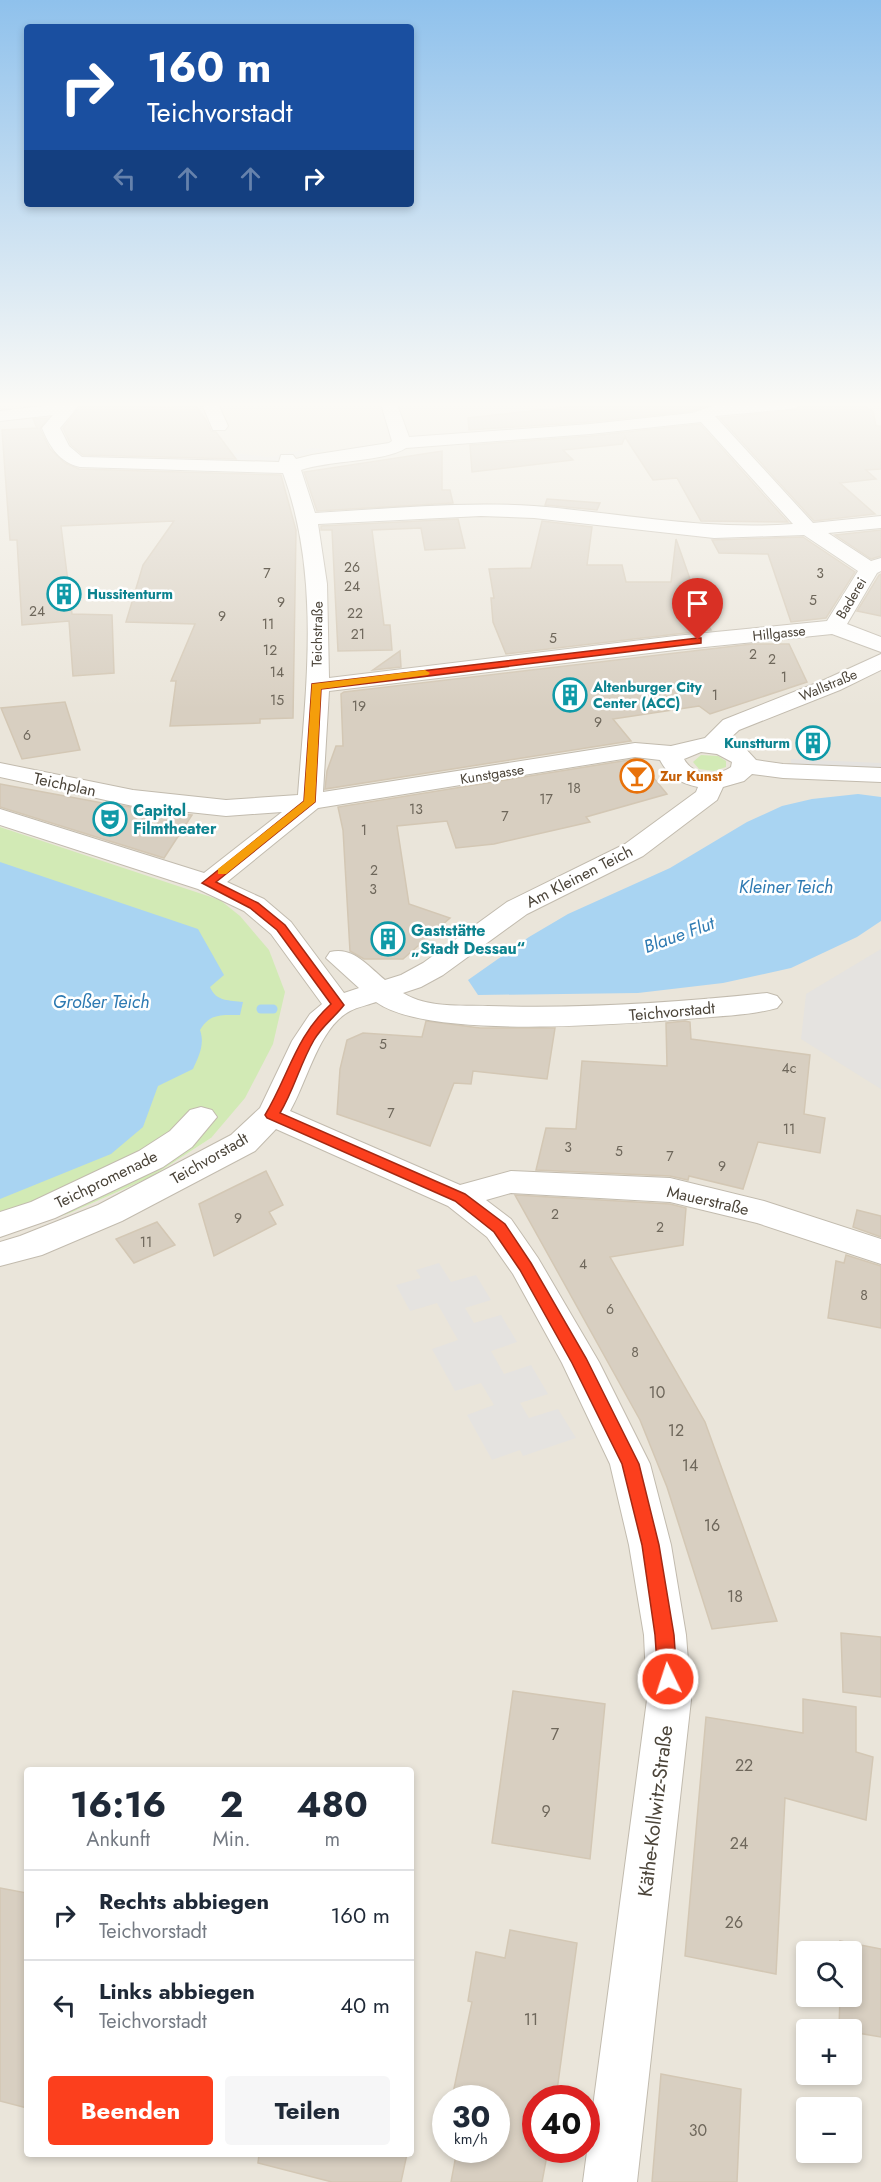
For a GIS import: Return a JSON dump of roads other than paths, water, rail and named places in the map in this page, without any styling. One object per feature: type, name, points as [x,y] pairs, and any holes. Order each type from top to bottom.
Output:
[{"type":"street","name":"Teichstraße","points":[[303,506],[308,519],[318,593],[310,802]]},
{"type":"street","name":"Baderei","points":[[789,506],[809,530],[875,566],[834,627]]},
{"type":"street","points":[[308,519],[481,510],[560,514],[690,530],[809,530],[881,522]]},
{"type":"street","name":"Hillgasse","points":[[316,686],[675,643],[834,627],[881,645]]},
{"type":"street","name":"Wallstraße","points":[[713,745],[731,725],[832,685],[881,661]]},
{"type":"street","points":[[713,745],[739,755],[745,766],[739,775],[712,781],[682,773],[673,763],[675,754],[691,746],[713,745]]},
{"type":"street","name":"Kunstgasse","points":[[310,802],[635,750],[675,754]]},
{"type":"street","points":[[745,766],[783,771],[881,775]]},
{"type":"street","name":"Teichplan","points":[[0,770],[133,798],[226,808],[310,802]]},
{"type":"street","name":"Am Kleinen Teich","points":[[338,1005],[411,981],[433,969],[517,908],[634,850],[708,795],[712,781]]},
{"type":"street","points":[[208,883],[310,802]]},
{"type":"street","points":[[0,817],[208,883],[254,905],[281,928],[338,1005]]},
{"type":"street","name":"Teichvorstadt","points":[[340,958],[398,1002],[427,1011],[532,1017],[635,1014],[767,1002]]},
{"type":"street","name":"Teichvorstadt","points":[[0,1254],[30,1246],[110,1213],[243,1143],[272,1115],[284,1096],[307,1041],[321,1020],[338,1005]]},
{"type":"street","name":"Käthe-Kollwitz-Straße","points":[[272,1115],[460,1198],[500,1228],[526,1267],[580,1362],[630,1464],[651,1545],[663,1624],[669,1700],[610,2182]]},
{"type":"street","name":"Teichpromenade","points":[[0,1225],[43,1210],[151,1159],[181,1139],[201,1117]]},
{"type":"street","name":"Mauerstraße","points":[[460,1198],[484,1188],[511,1182],[670,1190],[764,1213],[881,1252]]},
{"type":"water","name":"Kleiner Teich","points":[[858,794],[881,797],[881,921],[857,937],[791,968],[723,983],[638,993],[478,995],[468,980],[529,937],[568,914],[670,868],[747,822],[782,806],[812,799]]},
{"type":"water","name":"Großer Teich","points":[[0,862],[198,929],[224,975],[210,987],[213,992],[220,998],[243,1002],[240,1015],[217,1016],[204,1024],[200,1030],[201,1050],[193,1069],[158,1086],[143,1127],[111,1154],[0,1199]]},
{"type":"waterway","name":"Blaue Flut","points":[[261,1009],[273,1009]]},
{"type":"place","name":"Hussitenturm","points":[[64,594]]},
{"type":"place","name":"Altenburger City Center (ACC)","points":[[570,695]]},
{"type":"place","name":"Kunstturm","points":[[813,743]]},
{"type":"place","name":"Zur Kunst","points":[[637,776]]},
{"type":"place","name":"Capitol Filmtheater","points":[[110,819]]},
{"type":"place","name":"Gaststätte „Stadt Dessau“","points":[[388,939]]}]
